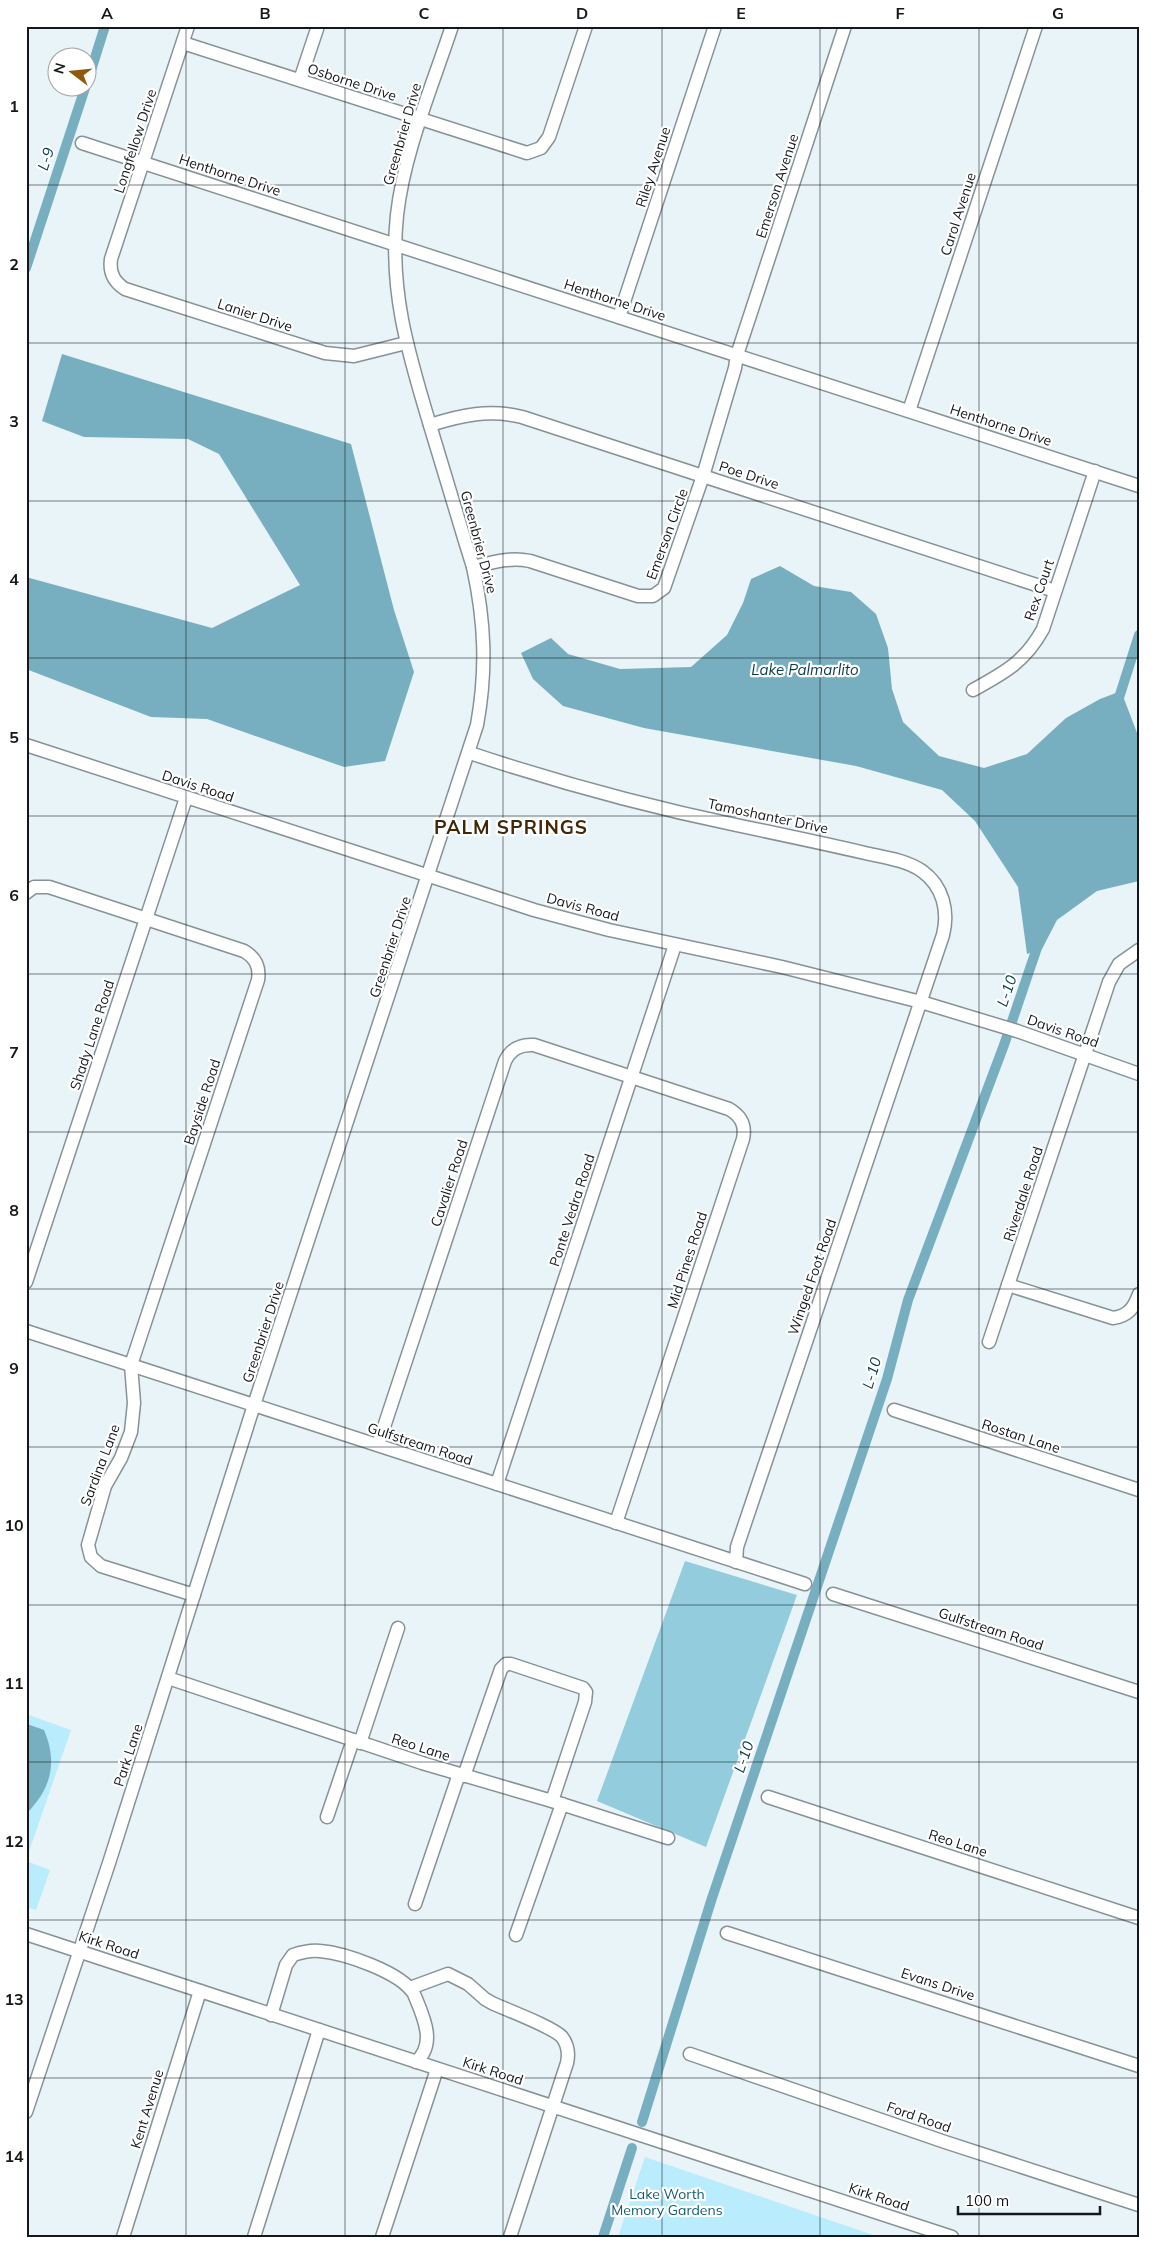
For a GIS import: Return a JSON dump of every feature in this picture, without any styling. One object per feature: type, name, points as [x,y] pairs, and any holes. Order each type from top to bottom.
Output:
[{"type":"street","name":"Longfellow Drive","points":[[110,266],[188,26]]},
{"type":"street","points":[[300,80],[318,26]]},
{"type":"street","name":"Greenbrier Drive","points":[[254,1405],[470,753],[477,725],[485,670],[483,622],[473,567],[406,342],[398,307],[395,244],[401,186],[452,26]]},
{"type":"street","name":"Osborne Drive","points":[[183,43],[520,152],[534,152],[541,148],[549,137],[586,26]]},
{"type":"street","name":"Riley Avenue","points":[[619,317],[715,26]]},
{"type":"street","name":"Emerson Avenue","points":[[737,355],[844,26]]},
{"type":"street","name":"Carol Avenue","points":[[909,411],[1036,26]]},
{"type":"street","name":"Henthorne Drive","points":[[82,144],[1139,486]]},
{"type":"street","name":"Lanier Drive","points":[[110,266],[114,280],[126,289],[325,353],[354,356],[406,342]]},
{"type":"street","name":"Emerson Circle","points":[[473,567],[501,560],[523,560],[638,596],[652,596],[664,588],[668,582],[703,476],[736,368],[737,355]]},
{"type":"street","name":"Poe Drive","points":[[430,425],[476,413],[507,414],[1055,591]]},
{"type":"street","name":"Rex Court","points":[[973,690],[1005,672],[1027,653],[1043,628],[1095,471]]},
{"type":"street","name":"Davis Road","points":[[26,746],[534,910],[675,945],[792,969],[921,1002],[1018,1031],[1139,1074]]},
{"type":"street","name":"Tamoshanter Drive","points":[[470,753],[533,774],[653,807],[811,840],[887,858],[917,868],[937,886],[943,899],[946,914],[943,935],[921,1002]]},
{"type":"street","name":"Shady Lane Road","points":[[26,1282],[186,798]]},
{"type":"street","name":"Bayside Road","points":[[26,892],[34,887],[49,887],[244,951],[255,960],[259,973],[131,1365]]},
{"type":"street","name":"Ponte Vedra Road","points":[[497,1484],[675,945]]},
{"type":"street","name":"Riverdale Road","points":[[989,1342],[1112,975],[1124,959],[1139,950]]},
{"type":"street","name":"Winged Foot Road","points":[[736,1562],[737,1547],[921,1002]]},
{"type":"street","name":"Cavalier Road","points":[[378,1446],[508,1054],[520,1046],[534,1046],[632,1077]]},
{"type":"street","name":"Mid Pines Road","points":[[616,1523],[745,1132],[740,1118],[729,1109],[632,1077]]},
{"type":"street","points":[[1008,1285],[1113,1318],[1127,1314],[1132,1309],[1139,1294]]},
{"type":"street","name":"Gulfstream Road","points":[[26,1331],[805,1584]]},
{"type":"street","name":"Sardina Lane","points":[[131,1365],[134,1403],[131,1432],[121,1458],[105,1486],[88,1545],[88,1552],[95,1562],[102,1566],[194,1595]]},
{"type":"street","name":"Park Lane","points":[[26,2112],[168,1678],[254,1405]]},
{"type":"street","name":"Rostan Lane","points":[[894,1410],[1139,1490]]},
{"type":"street","name":"Gulfstream Road","points":[[833,1594],[1139,1692]]},
{"type":"street","points":[[327,1817],[357,1742],[398,1628]]},
{"type":"street","points":[[415,1904],[501,1670],[506,1664],[511,1664],[583,1688],[586,1692],[585,1702],[557,1802],[516,1935]]},
{"type":"street","name":"Reo Lane","points":[[168,1678],[357,1742],[557,1802],[668,1838]]},
{"type":"street","name":"Reo Lane","points":[[768,1797],[1139,1918]]},
{"type":"street","name":"Evans Drive","points":[[727,1933],[1139,2066]]},
{"type":"street","name":"Kirk Road","points":[[26,1934],[952,2237]]},
{"type":"street","points":[[271,2015],[293,1955],[308,1951],[326,1952],[373,1966],[391,1973],[410,1988],[428,2038],[425,2050],[416,2062]]},
{"type":"street","points":[[410,1988],[448,1974],[468,1984],[492,2004],[557,2033],[566,2043],[568,2056],[510,2237]]},
{"type":"street","name":"Kent Avenue","points":[[123,2237],[200,1991]]},
{"type":"street","points":[[254,2237],[319,2030]]},
{"type":"street","name":"Ford Road","points":[[690,2054],[945,2142],[1139,2205]]},
{"type":"street","points":[[382,2237],[437,2069]]},
{"type":"green space","points":[[26,1714],[71,1730],[26,1860]]},
{"type":"green space","points":[[26,1861],[50,1870],[36,1910],[26,1907]]},
{"type":"green space","name":"Lake Worth Memory Gardens","points":[[645,2157],[879,2237],[618,2237]]},
{"type":"shaded area","points":[[685,1561],[797,1595],[706,1847],[597,1801]]},
{"type":"water","points":[[62,354],[351,444],[394,610],[414,672],[385,761],[344,767],[207,719],[151,717],[26,669],[26,577],[212,628],[300,585],[219,454],[188,439],[84,437],[42,421]]},
{"type":"water","name":"Lake Palmarlito","points":[[780,566],[814,586],[851,592],[876,614],[888,648],[892,689],[903,722],[939,756],[984,768],[1027,754],[1066,718],[1100,699],[1121,691],[1139,738],[1139,881],[1097,891],[1057,920],[1042,949],[1027,954],[1018,887],[975,821],[942,790],[856,766],[644,728],[563,706],[533,679],[521,653],[551,638],[568,654],[620,669],[691,667],[727,635],[743,603],[751,579]]},
{"type":"water","points":[[27,1724],[44,1730],[51,1754],[51,1764],[50,1775],[41,1795],[26,1814]]},
{"type":"waterway","name":"L-9","points":[[98,48],[105,26]]},
{"type":"waterway","name":"L-9","points":[[26,268],[82,98]]},
{"type":"waterway","name":"L-10","points":[[1117,704],[1139,635]]},
{"type":"waterway","name":"L-10","points":[[642,2122],[712,1898],[887,1379],[908,1300],[1004,1045],[1040,939]]},
{"type":"waterway","name":"L-10","points":[[603,2237],[632,2148]]},
{"type":"district","name":"PALM SPRINGS","points":[[511,827]]}]
